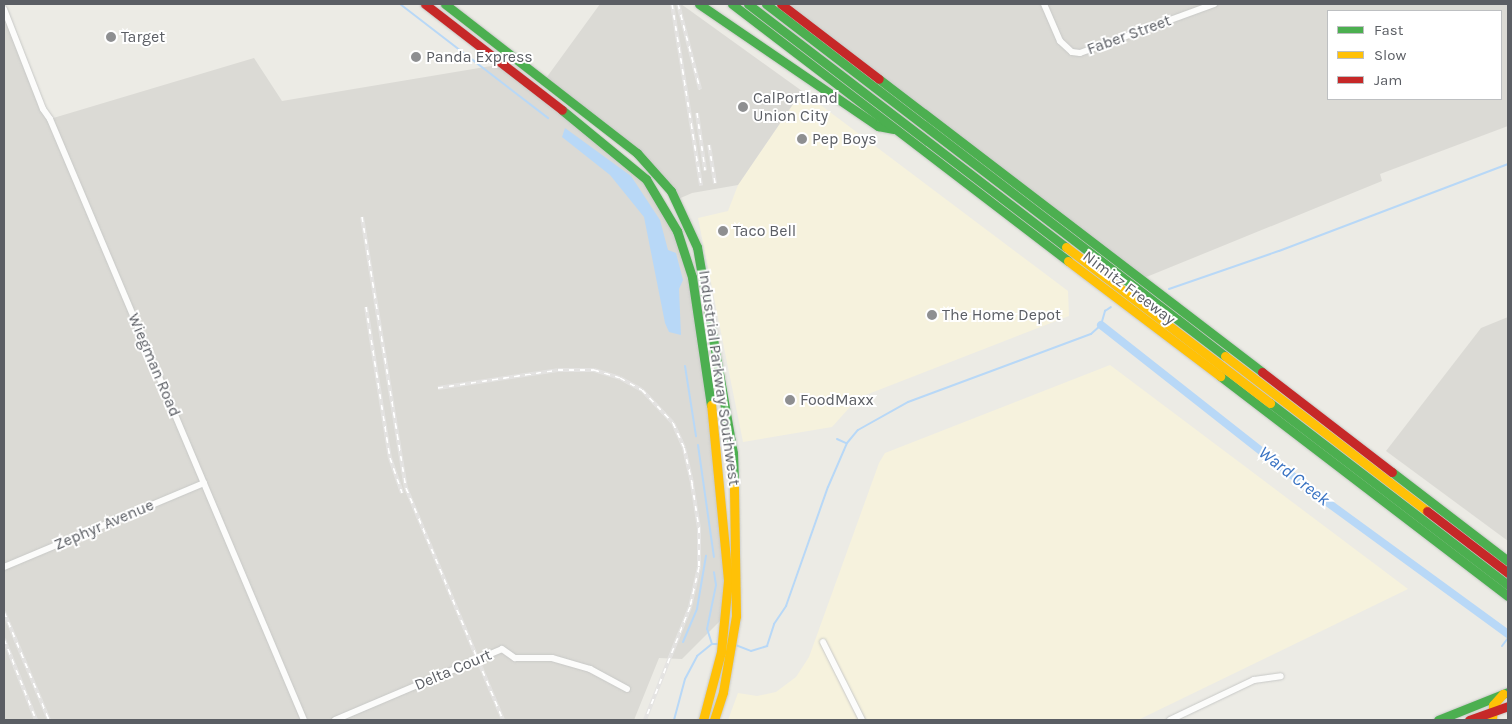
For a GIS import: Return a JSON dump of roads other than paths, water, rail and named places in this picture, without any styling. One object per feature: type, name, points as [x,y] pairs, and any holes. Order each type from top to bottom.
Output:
[{"type":"main road","name":"Industrial Parkway Southwest","points":[[425,4],[568,114],[646,178],[677,231],[692,277],[718,450],[731,616],[723,692],[714,720]]},
{"type":"main road","name":"Industrial Parkway Southwest","points":[[445,4],[579,107],[648,163],[671,190],[684,215],[704,276],[732,453],[739,580],[713,690],[703,720]]},
{"type":"main road","points":[[699,4],[878,126],[896,130]]},
{"type":"main road","name":"Nimitz Freeway","points":[[732,4],[1508,596]]},
{"type":"main road","points":[[748,4],[1508,585]]},
{"type":"main road","points":[[766,4],[1508,573]]},
{"type":"main road","name":"Nimitz Freeway","points":[[781,4],[1508,559]]},
{"type":"main road","points":[[568,114],[579,107]]},
{"type":"main road","points":[[718,450],[732,453]]},
{"type":"main road","points":[[1492,716],[1496,700],[1506,693]]},
{"type":"main road","points":[[1438,720],[1506,693]]},
{"type":"main road","points":[[1469,720],[1492,716],[1508,706]]},
{"type":"street","name":"Faber Street","points":[[1044,4],[1060,41],[1072,52],[1088,51],[1214,4]]},
{"type":"street","name":"Wiegman Road","points":[[4,9],[43,109],[50,120],[304,720]]},
{"type":"street","name":"Zephyr Avenue","points":[[4,567],[204,483]]},
{"type":"street","points":[[823,642],[862,720]]},
{"type":"street","name":"Delta Court","points":[[335,720],[502,649],[515,658],[552,658],[590,669],[627,689]]},
{"type":"street","points":[[1173,720],[1254,680],[1281,676]]},
{"type":"water","points":[[565,128],[631,176],[660,220],[668,250],[676,253],[683,280],[679,289],[681,335],[669,332],[665,323],[644,217],[610,175],[562,137]]},
{"type":"waterway","points":[[400,4],[548,118]]},
{"type":"waterway","name":"Ward Creek","points":[[1169,289],[1279,251],[1508,164]]},
{"type":"waterway","points":[[733,644],[751,651],[767,646],[774,624],[786,606],[828,487],[847,443],[858,430],[908,402],[1091,334],[1101,325],[1105,311],[1111,307]]},
{"type":"waterway","name":"Ward Creek","points":[[1101,325],[1316,494],[1508,634]]},
{"type":"waterway","points":[[685,366],[696,436]]},
{"type":"waterway","points":[[837,439],[846,443]]},
{"type":"waterway","points":[[698,445],[714,557]]},
{"type":"waterway","points":[[683,642],[697,609],[706,556]]},
{"type":"waterway","points":[[712,644],[707,629],[716,585],[714,572]]},
{"type":"waterway","points":[[1502,646],[1508,638]]},
{"type":"waterway","points":[[674,720],[685,679],[697,656],[712,644],[718,644]]},
{"type":"railway","points":[[672,4],[701,186]]},
{"type":"railway","points":[[678,4],[700,89]]},
{"type":"railway","points":[[697,113],[705,170]]},
{"type":"railway","points":[[709,145],[715,184]]},
{"type":"railway","points":[[362,217],[406,488],[503,720]]},
{"type":"railway","points":[[366,307],[390,458],[402,493]]},
{"type":"railway","points":[[438,388],[558,370],[594,370],[620,378],[642,390],[673,423],[684,448],[692,484],[699,528],[699,567],[690,607],[645,720]]},
{"type":"railway","points":[[4,612],[49,720]]},
{"type":"railway","points":[[4,639],[36,720]]},
{"type":"place","name":"Target","points":[[111,37]]},
{"type":"place","name":"Panda Express","points":[[416,57]]},
{"type":"place","name":"CalPortland Union City","points":[[743,107]]},
{"type":"place","name":"Pep Boys","points":[[802,139]]},
{"type":"place","name":"Taco Bell","points":[[723,231]]},
{"type":"place","name":"The Home Depot","points":[[932,315]]},
{"type":"place","name":"FoodMaxx","points":[[790,400]]}]
